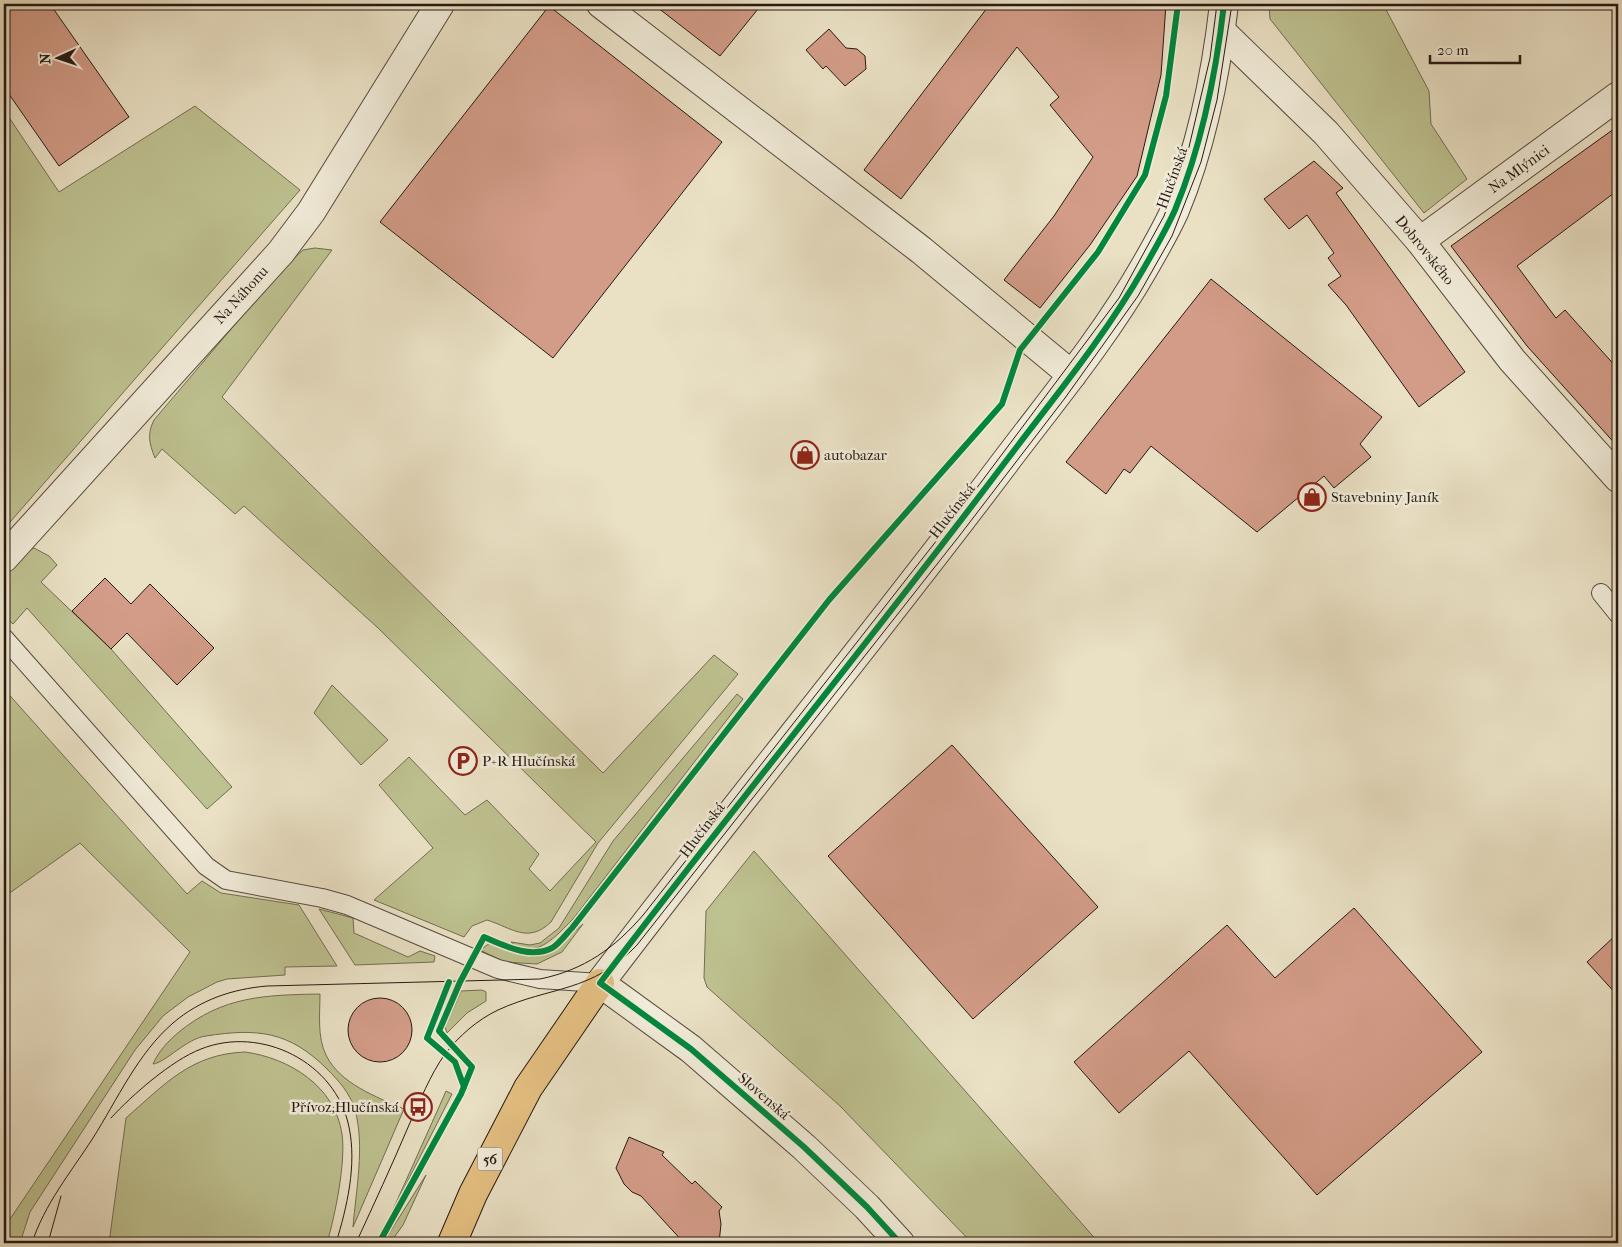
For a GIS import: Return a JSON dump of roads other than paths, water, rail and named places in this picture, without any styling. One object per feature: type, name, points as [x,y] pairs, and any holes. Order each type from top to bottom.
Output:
[{"type":"main road","name":"Hlučínská","points":[[452,1243],[473,1194],[528,1088],[600,983]]},
{"type":"street","name":"Na Náhonu","points":[[4,558],[281,252],[311,212],[440,4]]},
{"type":"street","points":[[601,4],[921,250],[1072,375]]},
{"type":"street","name":"Hlučínská","points":[[600,983],[1072,375],[1128,296],[1175,209],[1198,144],[1210,98],[1224,4]]},
{"type":"street","name":"Dobrovského","points":[[1221,31],[1326,133],[1420,242],[1512,360],[1618,478]]},
{"type":"street","name":"Na Mlýnici","points":[[1420,242],[1618,96]]},
{"type":"street","name":"Slovenská","points":[[600,983],[691,1049],[804,1147],[867,1207],[900,1243]]},
{"type":"lane","points":[[1601,594],[1618,614]]},
{"type":"lane","points":[[4,638],[206,866],[219,876],[226,880],[322,898],[346,905],[498,969],[540,979],[600,983]]},
{"type":"tram line","points":[[32,1243],[51,1202],[149,1048],[173,1023],[205,1002],[229,993],[267,986],[540,979],[571,970],[598,956],[633,926],[955,517],[1119,298],[1164,216],[1189,147],[1210,58],[1217,4]]},
{"type":"tram line","points":[[356,1243],[426,1088],[450,1047],[469,1029],[490,1014],[517,1002],[587,980],[604,972],[620,961],[637,945],[960,535],[1065,398],[1138,296],[1172,236],[1201,162],[1217,100],[1232,4]]},
{"type":"tram line","points":[[111,1118],[153,1079],[178,1061],[201,1049],[224,1043],[248,1042],[271,1046],[293,1055],[312,1067],[329,1084],[341,1104],[349,1127],[352,1156],[350,1186],[336,1243]]},
{"type":"tram line","points":[[48,1243],[61,1196]]},
{"type":"place","name":"autobazar","points":[[805,455]]},
{"type":"place","name":"Stavebniny Janík","points":[[1312,497]]},
{"type":"place","name":"P+R Hlučínská","points":[[463,761]]},
{"type":"place","name":"Přívoz,Hlučínská","points":[[418,1107]]}]
